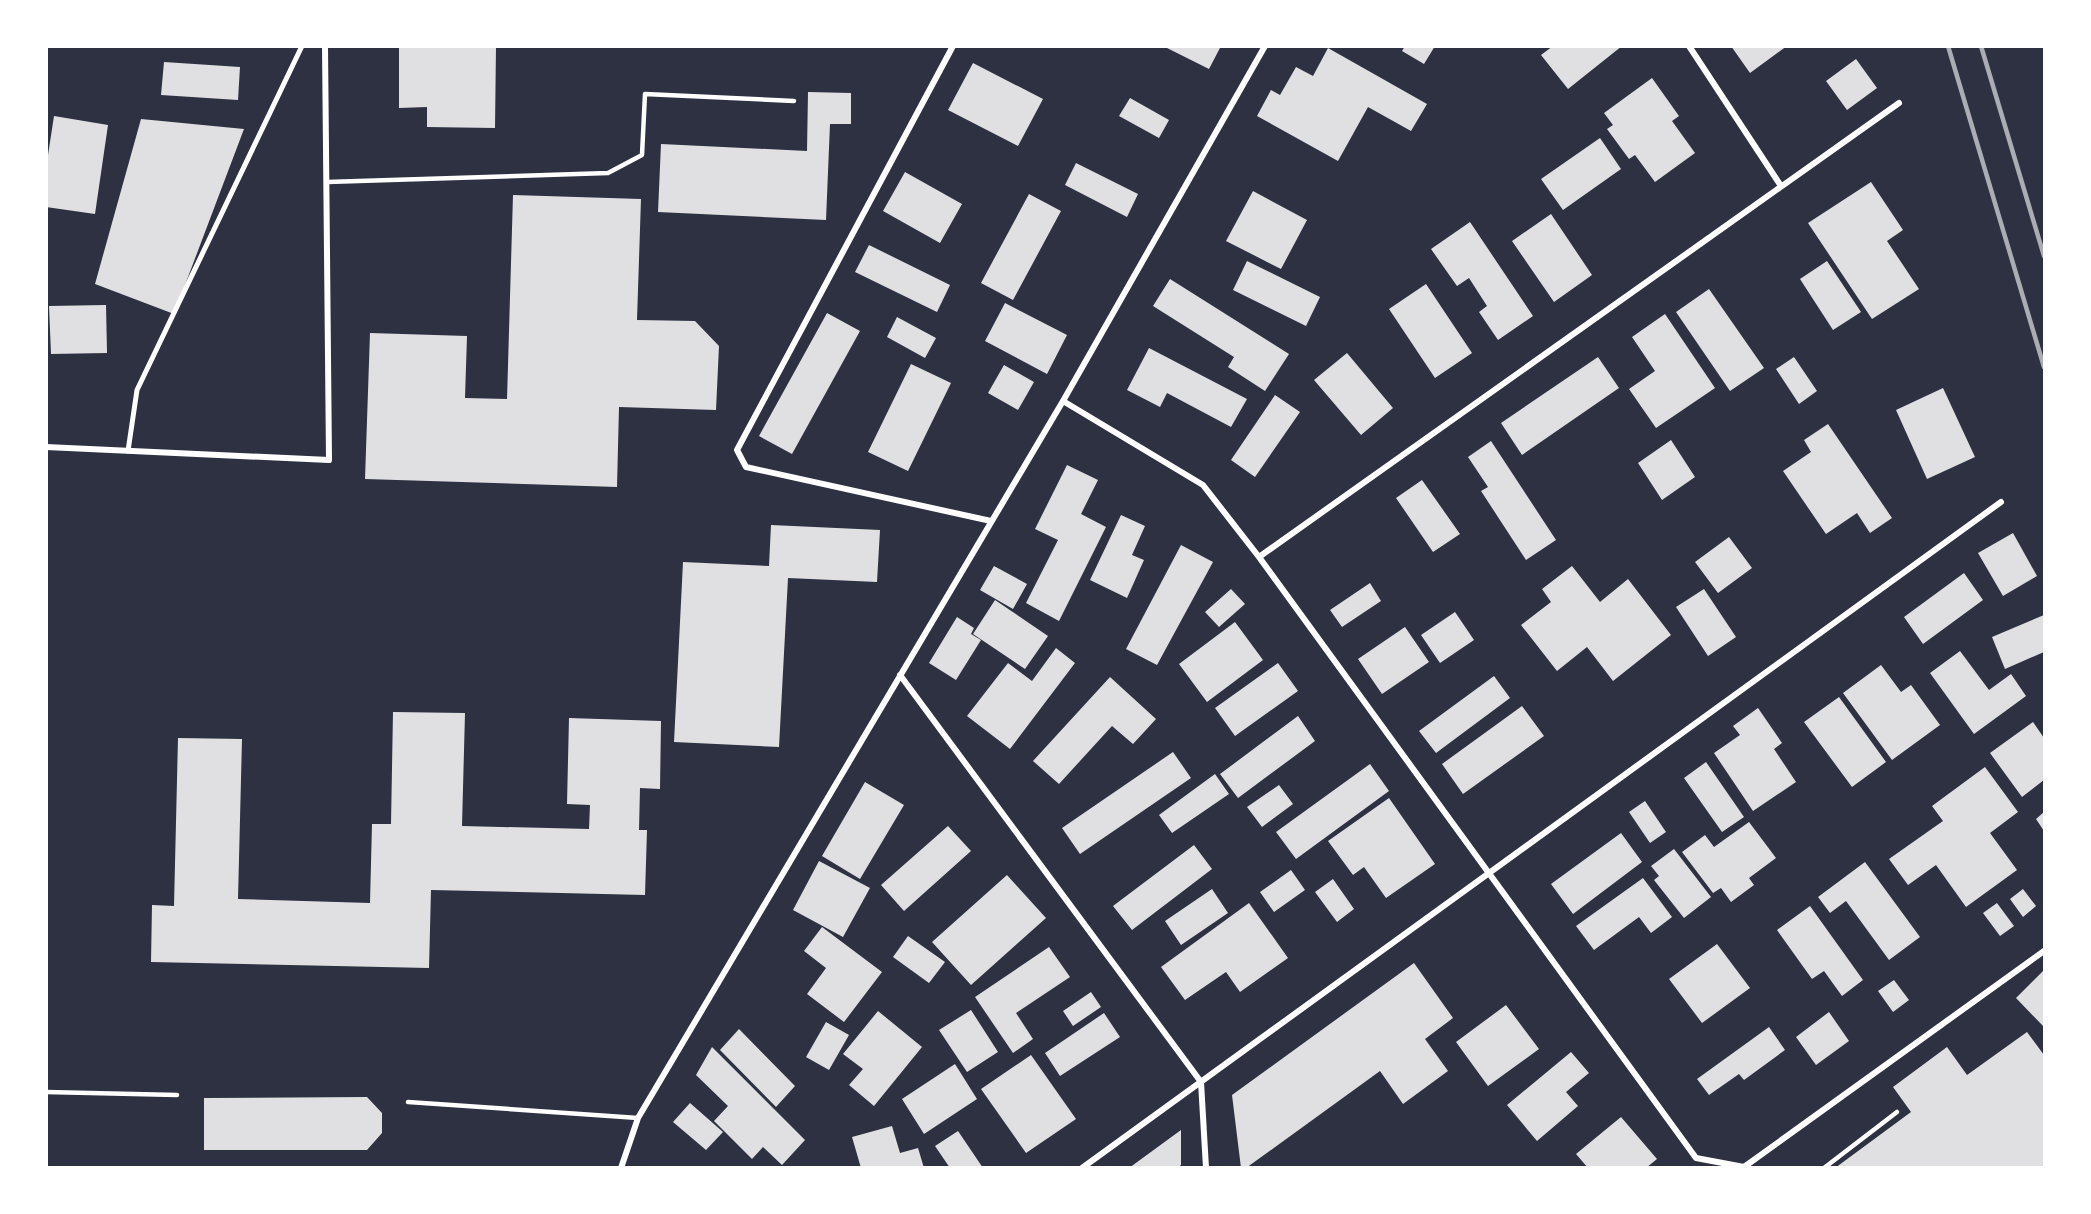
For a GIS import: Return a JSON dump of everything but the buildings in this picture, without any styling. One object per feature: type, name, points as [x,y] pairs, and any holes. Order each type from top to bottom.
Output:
[{"type":"street","points":[[128,451],[137,390],[302,46]]},
{"type":"street","points":[[46,447],[329,460],[325,46]]},
{"type":"street","points":[[953,46],[737,450],[747,467],[991,520]]},
{"type":"street","points":[[621,1167],[638,1118],[1063,401],[1265,46]]},
{"type":"street","points":[[1689,46],[1781,186]]},
{"type":"street","points":[[1259,556],[1899,103]]},
{"type":"street","points":[[1063,401],[1203,485],[1259,556],[1696,1158],[1744,1167],[2044,951]]},
{"type":"street","points":[[1082,1167],[2001,502]]},
{"type":"street","points":[[900,675],[1201,1082],[1206,1167]]},
{"type":"lane","points":[[327,182],[608,173],[642,155],[645,94],[794,101]]},
{"type":"lane","points":[[46,1092],[177,1095]]},
{"type":"lane","points":[[408,1102],[638,1118]]},
{"type":"lane","points":[[1824,1167],[1897,1112]]},
{"type":"railway","points":[[1948,46],[2044,367]]},
{"type":"railway","points":[[1981,46],[2044,256]]}]
